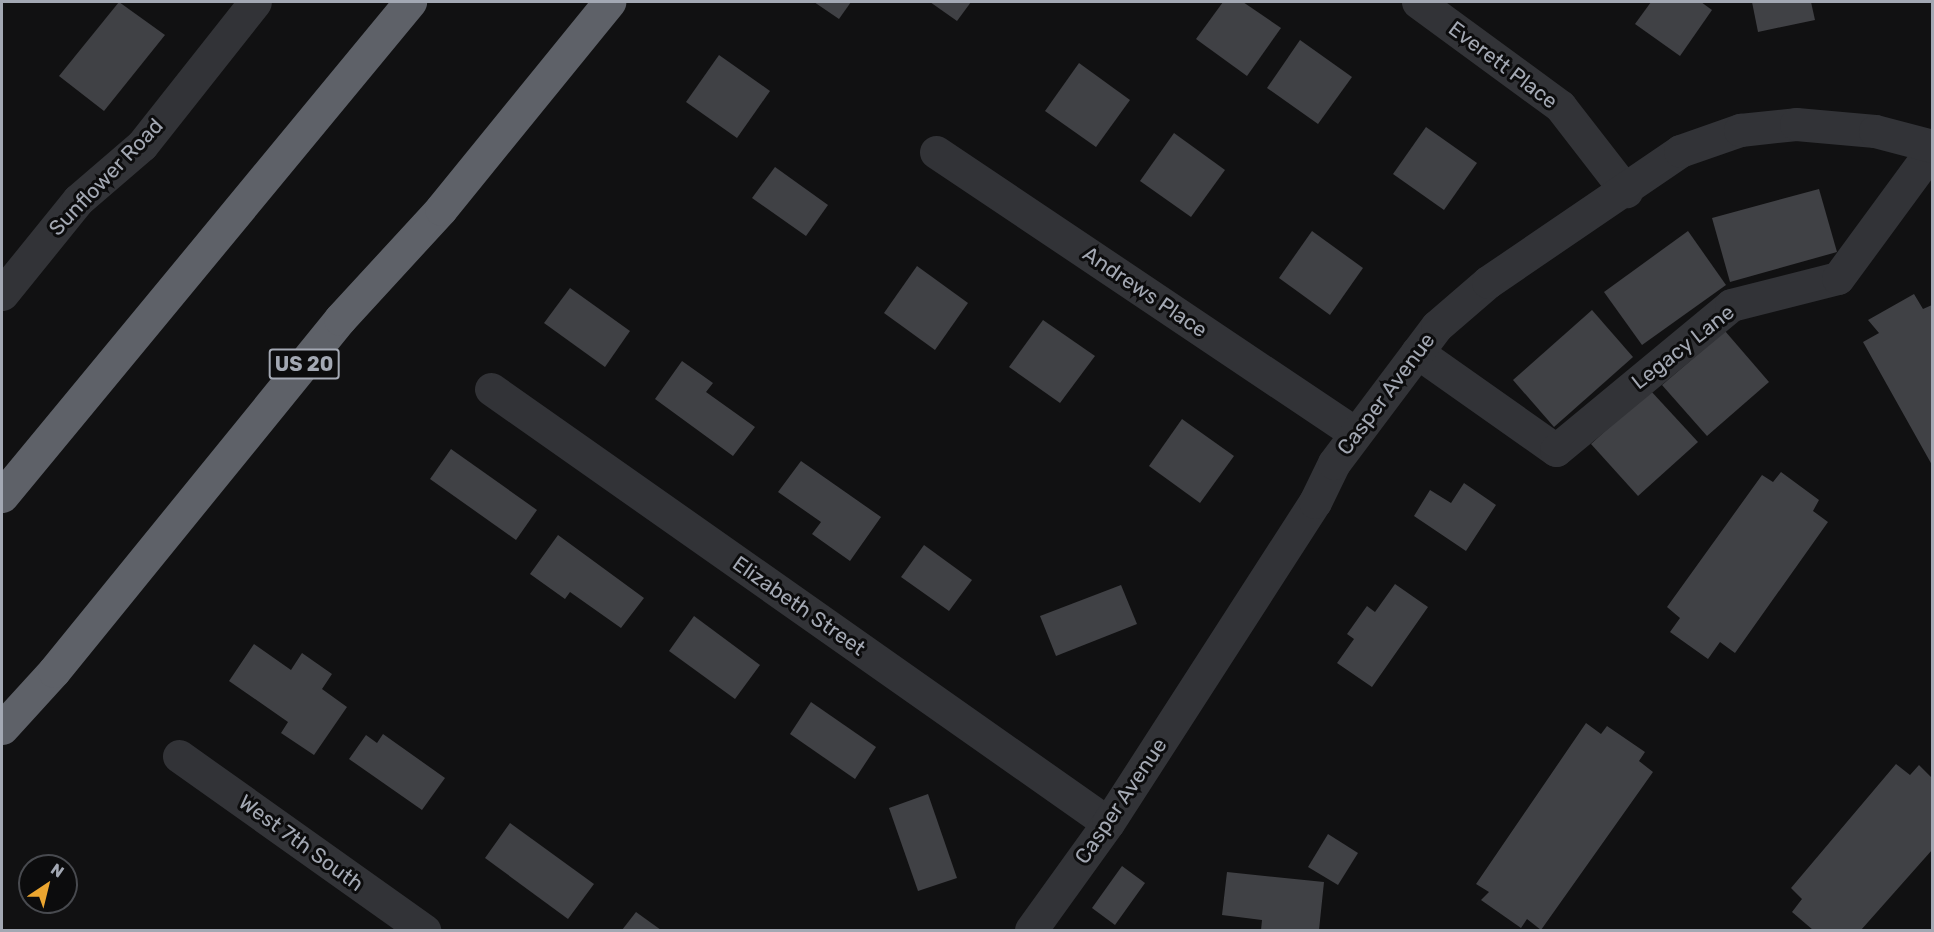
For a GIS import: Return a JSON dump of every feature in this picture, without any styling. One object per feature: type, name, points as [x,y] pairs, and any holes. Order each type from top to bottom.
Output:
[{"type":"highway","points":[[2,496],[411,2]]},
{"type":"highway","name":"US 20","points":[[2,728],[54,671],[340,319],[441,209],[609,2]]},
{"type":"street","name":"Sunflower Road","points":[[2,294],[78,200],[142,145],[255,2]]},
{"type":"street","name":"Everett Place","points":[[1418,2],[1560,106],[1626,191]]},
{"type":"street","name":"Casper Avenue","points":[[1031,930],[1108,823],[1315,502],[1355,433],[1437,326],[1488,282],[1626,191],[1680,151],[1740,130],[1796,124],[1875,131],[1932,148]]},
{"type":"street","name":"Legacy Lane","points":[[1417,352],[1556,450],[1731,305],[1838,279],[1932,148]]},
{"type":"street","name":"Andrews Place","points":[[936,152],[1355,433]]},
{"type":"street","name":"Elizabeth Street","points":[[491,389],[1108,823]]},
{"type":"street","name":"West 7th South","points":[[178,756],[424,930]]},
{"type":"building","points":[[119,2],[165,35],[104,111],[59,76]]},
{"type":"building","points":[[814,2],[851,2],[839,19]]},
{"type":"building","points":[[930,2],[971,2],[957,21]]},
{"type":"building","points":[[1223,2],[1243,2],[1281,28],[1247,76],[1196,39]]},
{"type":"building","points":[[1651,2],[1701,2],[1712,10],[1680,56],[1635,24]]},
{"type":"building","points":[[1752,2],[1811,2],[1815,20],[1758,32]]},
{"type":"building","points":[[1300,40],[1352,77],[1318,124],[1267,88]]},
{"type":"building","points":[[719,55],[770,91],[737,138],[686,102]]},
{"type":"building","points":[[1079,63],[1130,100],[1096,147],[1045,111]]},
{"type":"building","points":[[1426,127],[1477,163],[1444,210],[1393,174]]},
{"type":"building","points":[[1174,133],[1225,170],[1191,217],[1140,181]]},
{"type":"building","points":[[775,167],[828,205],[806,236],[752,198]]},
{"type":"building","points":[[1819,189],[1837,252],[1730,282],[1712,218]]},
{"type":"building","points":[[1312,231],[1363,268],[1330,315],[1279,278]]},
{"type":"building","points":[[1688,231],[1726,285],[1642,345],[1604,292]]},
{"type":"building","points":[[917,266],[968,303],[935,350],[884,313]]},
{"type":"building","points":[[570,288],[630,331],[605,367],[544,323]]},
{"type":"building","points":[[1914,294],[1923,309],[1932,305],[1932,465],[1863,342],[1879,333],[1868,320]]},
{"type":"building","points":[[1592,310],[1633,357],[1554,427],[1513,380]]},
{"type":"building","points":[[1043,320],[1095,356],[1060,403],[1009,367]]},
{"type":"building","points":[[1725,331],[1769,382],[1707,436],[1662,385]]},
{"type":"building","points":[[682,361],[713,383],[706,392],[755,427],[733,456],[655,399]]},
{"type":"building","points":[[1650,390],[1698,442],[1638,496],[1591,444]]},
{"type":"building","points":[[1182,419],[1234,456],[1200,503],[1149,466]]},
{"type":"building","points":[[451,449],[537,510],[516,540],[430,479]]},
{"type":"building","points":[[801,461],[881,517],[850,561],[812,534],[821,522],[778,492]]},
{"type":"building","points":[[1781,472],[1819,500],[1813,511],[1828,522],[1735,653],[1720,642],[1708,659],[1670,632],[1680,618],[1667,607],[1762,475],[1773,482]]},
{"type":"building","points":[[1464,483],[1496,505],[1466,551],[1414,516],[1430,490],[1451,503]]},
{"type":"building","points":[[558,535],[644,598],[621,628],[570,592],[565,599],[530,574]]},
{"type":"building","points":[[924,545],[972,580],[949,611],[901,577]]},
{"type":"building","points":[[1395,584],[1428,607],[1372,687],[1337,663],[1354,639],[1347,634],[1367,606],[1375,612]]},
{"type":"building","points":[[1121,585],[1137,624],[1056,656],[1040,616]]},
{"type":"building","points":[[694,616],[760,665],[735,699],[669,651]]},
{"type":"building","points":[[254,644],[291,670],[302,653],[332,674],[322,689],[347,707],[314,755],[281,733],[288,722],[229,681]]},
{"type":"building","points":[[811,702],[876,747],[855,779],[790,734]]},
{"type":"building","points":[[1586,723],[1601,734],[1607,726],[1645,752],[1639,761],[1653,772],[1541,930],[1527,919],[1521,928],[1481,900],[1489,892],[1476,884]]},
{"type":"building","points":[[383,734],[445,778],[422,810],[349,759],[366,735],[377,743]]},
{"type":"building","points":[[1896,764],[1910,775],[1919,765],[1932,778],[1932,850],[1861,930],[1813,930],[1792,912],[1802,899],[1791,888]]},
{"type":"building","points":[[928,794],[957,878],[918,891],[889,808]]},
{"type":"building","points":[[510,823],[594,884],[568,919],[485,858]]},
{"type":"building","points":[[1328,834],[1358,853],[1338,885],[1308,867]]},
{"type":"building","points":[[1122,866],[1145,883],[1115,925],[1092,908]]},
{"type":"building","points":[[1227,872],[1324,882],[1319,930],[1261,930],[1262,920],[1222,915]]},
{"type":"building","points":[[636,912],[661,930],[622,930]]}]
